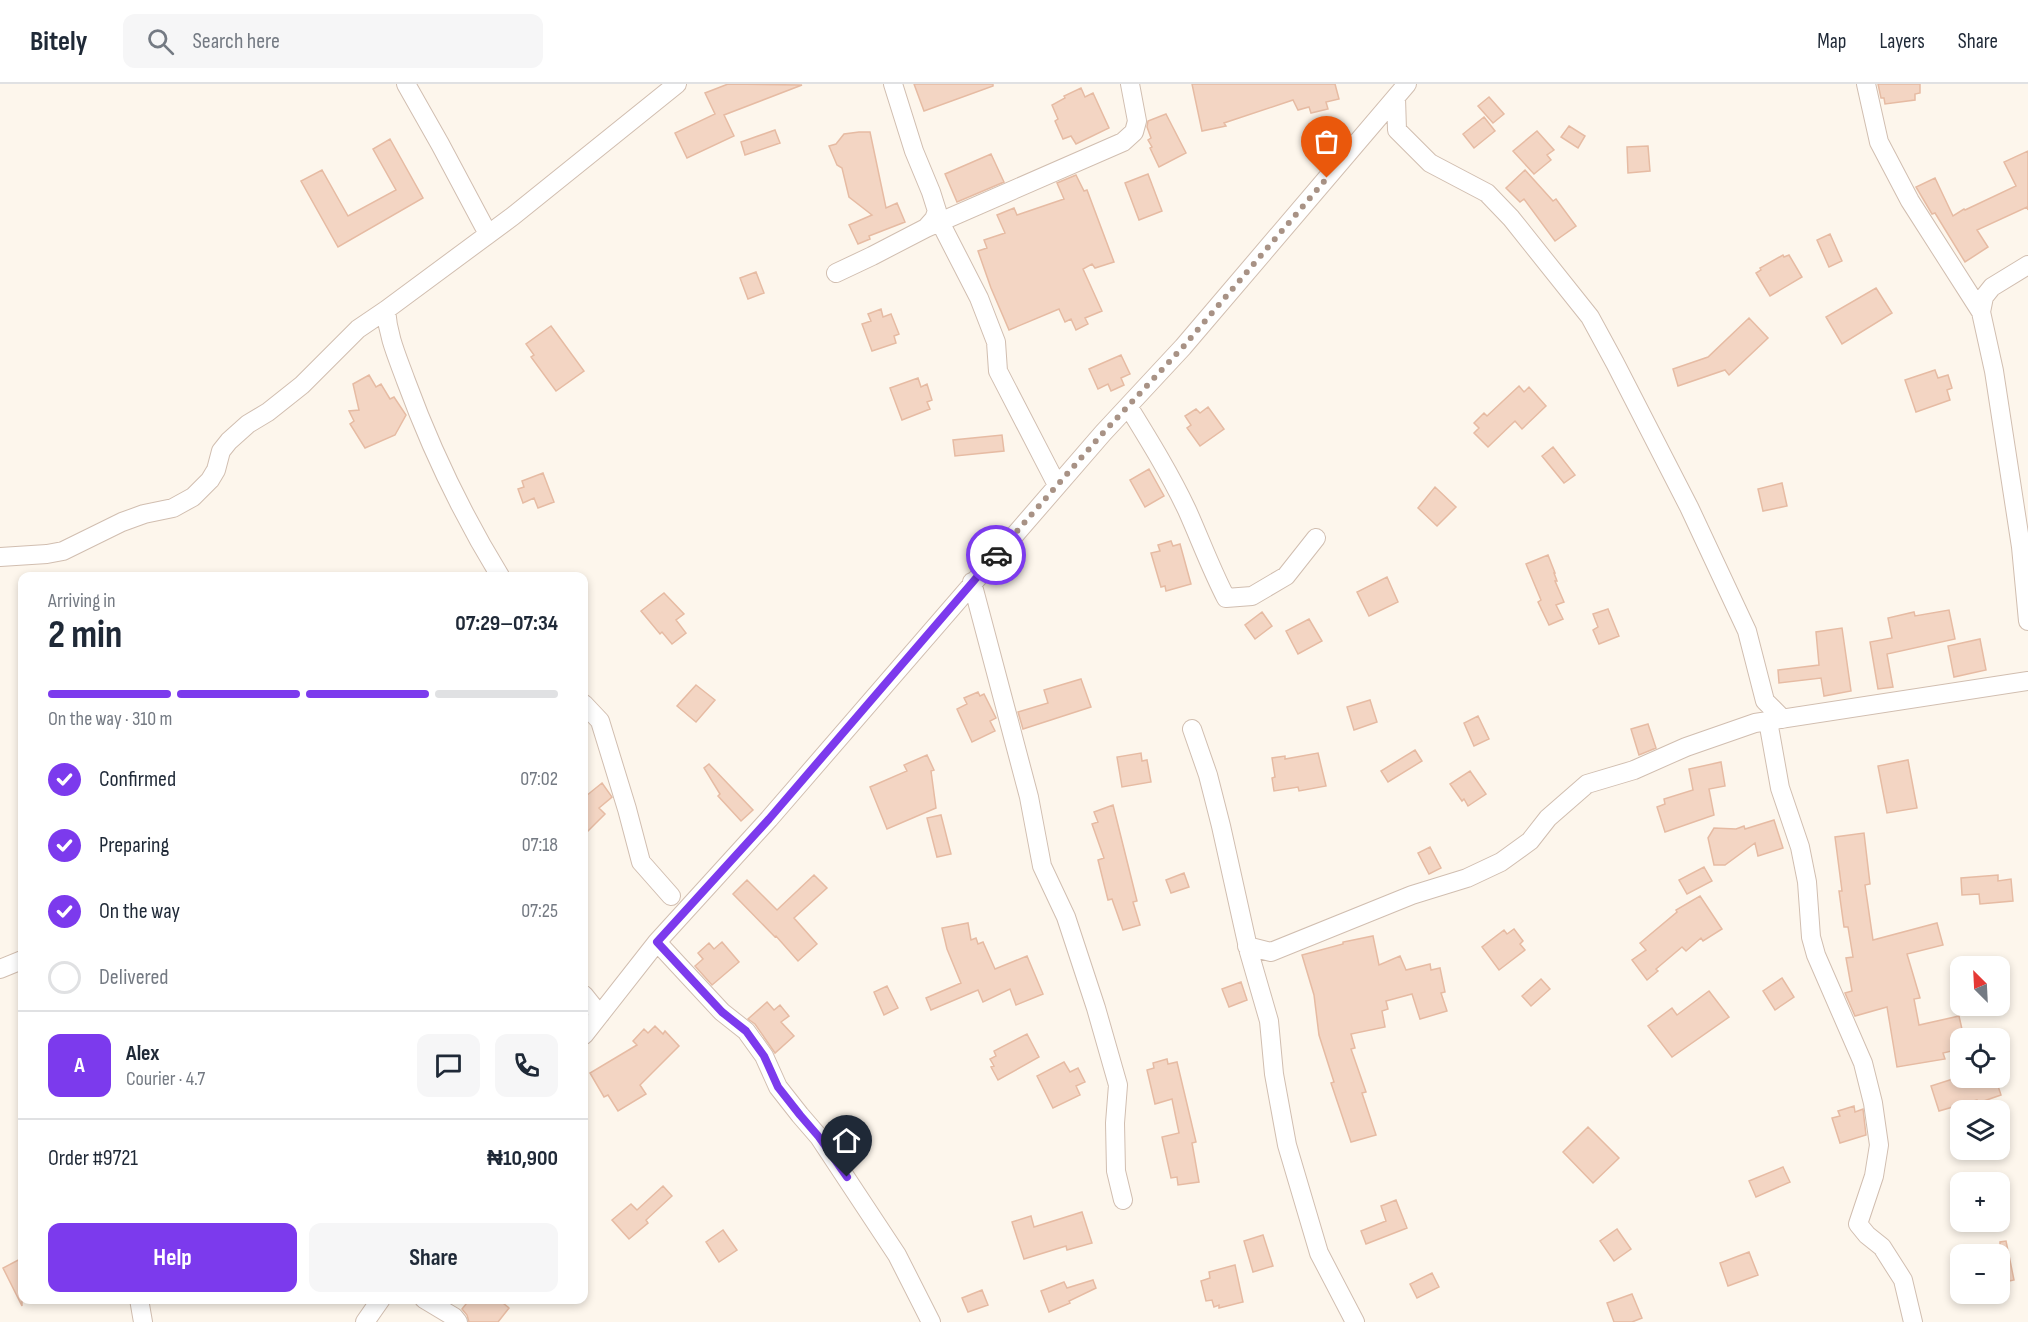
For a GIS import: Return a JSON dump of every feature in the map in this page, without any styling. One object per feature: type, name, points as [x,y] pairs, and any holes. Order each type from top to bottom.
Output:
[{"type":"street","points":[[406,84],[488,234]]},
{"type":"street","points":[[0,557],[63,551],[122,522],[183,504],[210,480],[216,470],[221,451],[229,441],[248,424],[268,412],[302,385],[358,329],[488,234],[677,84]]},
{"type":"street","points":[[893,84],[914,152],[931,192],[934,220],[983,309],[996,342],[999,371],[1057,485]]},
{"type":"street","points":[[836,273],[872,256],[934,220],[1123,142],[1134,132],[1137,121],[1130,84]]},
{"type":"street","points":[[1866,84],[1879,142],[1910,201],[1981,312],[1994,371],[2021,547],[2028,615]]},
{"type":"street","points":[[588,1030],[657,942],[769,819],[1075,464],[1183,347],[1402,91]]},
{"type":"street","points":[[1397,130],[1402,91]]},
{"type":"street","points":[[1369,129],[1397,130],[1430,164],[1487,193],[1511,218],[1590,317],[1689,507],[1747,631],[1765,701],[1780,788],[1800,847],[1807,882],[1811,937],[1816,955],[1863,1064],[1873,1102],[1879,1145],[1874,1176],[1858,1224],[1867,1235],[1882,1246],[1903,1280],[1913,1322]]},
{"type":"street","points":[[1981,312],[1987,292],[2028,265]]},
{"type":"street","points":[[1961,283],[1987,292]]},
{"type":"street","points":[[381,314],[419,419],[433,450],[480,543],[498,572]]},
{"type":"street","points":[[1128,406],[1156,451],[1226,598],[1252,596],[1286,576],[1316,538]]},
{"type":"street","points":[[1044,459],[1059,467],[1075,464]]},
{"type":"street","points":[[972,582],[1029,797],[1042,866],[1066,917],[1118,1084],[1115,1123],[1116,1171],[1123,1200]]},
{"type":"street","points":[[1254,969],[1271,952],[1412,895],[1467,878],[1501,862],[1530,841],[1548,818],[1587,784],[1634,770],[1686,747],[1769,721],[2028,681]]},
{"type":"street","points":[[588,708],[600,721],[641,862],[671,896]]},
{"type":"street","points":[[1192,729],[1208,775],[1247,946],[1269,1021],[1274,1074],[1287,1145],[1319,1253],[1355,1322]]},
{"type":"street","points":[[657,942],[722,1012],[746,1031],[752,1039],[764,1056],[778,1087],[819,1137],[897,1255],[930,1322]]},
{"type":"street","points":[[1247,946],[1271,952]]},
{"type":"street","points":[[0,969],[18,962]]},
{"type":"street","points":[[588,1000],[600,1015]]},
{"type":"street","points":[[140,1304],[143,1322]]},
{"type":"street","points":[[365,1322],[378,1304]]},
{"type":"street","points":[[432,1304],[458,1322]]},
{"type":"building","points":[[728,84],[802,85],[724,115],[734,136],[687,158],[675,133],[715,114],[705,93]]},
{"type":"building","points":[[914,84],[993,84],[993,86],[924,111]]},
{"type":"building","points":[[1192,84],[1335,84],[1339,99],[1326,102],[1328,109],[1311,113],[1309,107],[1298,110],[1293,100],[1224,123],[1226,126],[1202,131]]},
{"type":"building","points":[[1878,84],[1920,84],[1920,93],[1915,94],[1915,100],[1885,104]]},
{"type":"building","points":[[1081,88],[1085,97],[1093,93],[1109,128],[1076,144],[1071,136],[1063,139],[1055,121],[1058,119],[1052,105]]},
{"type":"building","points":[[1489,97],[1504,114],[1493,123],[1478,106]]},
{"type":"building","points":[[1166,114],[1186,153],[1159,167],[1150,148],[1152,147],[1148,140],[1151,138],[1147,127],[1148,121]]},
{"type":"building","points":[[1484,117],[1495,131],[1474,148],[1463,134]]},
{"type":"building","points":[[1569,126],[1585,136],[1578,148],[1561,137]]},
{"type":"building","points":[[775,130],[780,143],[745,155],[741,142]]},
{"type":"building","points":[[1537,131],[1554,150],[1547,155],[1551,160],[1534,174],[1513,151]]},
{"type":"building","points":[[870,132],[886,208],[897,203],[905,222],[869,236],[870,239],[858,244],[849,225],[872,215],[849,197],[842,168],[837,165],[829,146],[836,144],[844,134]]},
{"type":"building","points":[[390,139],[423,198],[338,247],[301,181],[322,170],[348,216],[396,190],[373,149]]},
{"type":"building","points":[[1648,146],[1650,171],[1628,173],[1627,147]]},
{"type":"building","points":[[2028,151],[2028,210],[2027,207],[1977,230],[1988,247],[1965,262],[1916,187],[1935,178],[1953,216],[2016,186],[2004,162]]},
{"type":"building","points":[[991,154],[1004,182],[957,202],[945,174]]},
{"type":"building","points":[[1525,170],[1553,201],[1556,199],[1576,226],[1555,241],[1524,199],[1520,202],[1506,188]]},
{"type":"building","points":[[1148,174],[1162,211],[1139,220],[1125,183]]},
{"type":"building","points":[[1076,175],[1084,191],[1087,190],[1114,262],[1095,268],[1092,264],[1083,269],[1102,311],[1085,318],[1088,324],[1076,330],[1071,319],[1065,322],[1059,309],[1009,330],[978,251],[987,248],[984,240],[1005,233],[997,215],[1014,208],[1017,215],[1064,199],[1057,183]]},
{"type":"building","points":[[1830,234],[1842,261],[1829,267],[1817,240]]},
{"type":"building","points":[[1783,255],[1784,257],[1789,255],[1802,277],[1770,296],[1756,273],[1761,270],[1760,268]]},
{"type":"building","points":[[756,272],[764,293],[748,299],[740,278]]},
{"type":"building","points":[[1876,288],[1892,313],[1842,344],[1826,317]]},
{"type":"building","points":[[881,309],[883,317],[891,314],[899,334],[894,336],[896,343],[872,351],[862,324],[871,321],[868,314]]},
{"type":"building","points":[[1749,318],[1768,338],[1729,375],[1725,370],[1678,386],[1673,369],[1708,357]]},
{"type":"building","points":[[551,326],[584,371],[556,391],[531,357],[534,355],[526,344]]},
{"type":"building","points":[[1121,355],[1130,374],[1121,378],[1124,385],[1111,391],[1108,384],[1098,389],[1089,369]]},
{"type":"building","points":[[1935,370],[1938,378],[1948,375],[1952,388],[1947,390],[1950,400],[1916,412],[1905,380]]},
{"type":"building","points":[[369,375],[376,387],[381,384],[390,399],[394,397],[406,415],[395,435],[365,448],[350,424],[354,421],[349,411],[359,410],[353,384]]},
{"type":"building","points":[[918,378],[921,387],[927,384],[932,400],[927,402],[930,409],[902,420],[890,388]]},
{"type":"building","points":[[1519,386],[1524,392],[1529,387],[1546,406],[1522,429],[1515,421],[1488,447],[1474,433],[1479,428],[1474,423],[1484,413],[1487,416]]},
{"type":"building","points":[[1208,407],[1224,429],[1200,446],[1187,428],[1191,425],[1185,416],[1196,409],[1200,413]]},
{"type":"building","points":[[1002,435],[1004,451],[955,456],[953,440]]},
{"type":"building","points":[[1553,447],[1575,475],[1564,483],[1542,456]]},
{"type":"building","points":[[1149,469],[1164,496],[1145,507],[1130,480]]},
{"type":"building","points":[[543,473],[554,502],[538,508],[534,498],[523,503],[518,489],[524,487],[522,481]]},
{"type":"building","points":[[1782,483],[1787,506],[1763,511],[1758,489]]},
{"type":"building","points":[[1435,487],[1456,507],[1437,526],[1418,508]]},
{"type":"building","points":[[1171,541],[1173,546],[1180,544],[1191,584],[1166,591],[1165,586],[1161,587],[1151,553],[1160,551],[1158,545]]},
{"type":"building","points":[[1548,555],[1564,602],[1556,605],[1563,619],[1549,625],[1538,602],[1541,600],[1526,564]]},
{"type":"building","points":[[1387,577],[1398,602],[1369,616],[1357,592]]},
{"type":"building","points":[[664,593],[684,614],[676,620],[686,633],[672,644],[662,632],[660,634],[641,611]]},
{"type":"building","points":[[1608,609],[1619,636],[1599,644],[1593,630],[1598,627],[1593,614]]},
{"type":"building","points":[[1949,610],[1955,639],[1887,654],[1893,687],[1878,689],[1870,642],[1892,638],[1888,618],[1914,612],[1915,616]]},
{"type":"building","points":[[1262,612],[1272,626],[1255,639],[1245,625]]},
{"type":"building","points":[[1309,619],[1322,641],[1298,654],[1286,631]]},
{"type":"building","points":[[1842,628],[1851,691],[1824,696],[1821,678],[1779,683],[1778,670],[1819,665],[1816,632]]},
{"type":"building","points":[[1980,639],[1986,670],[1954,677],[1948,646]]},
{"type":"building","points":[[1081,679],[1091,707],[1023,729],[1018,712],[1048,703],[1044,690]]},
{"type":"building","points":[[696,685],[715,700],[696,722],[677,706]]},
{"type":"building","points":[[978,692],[980,696],[984,694],[996,718],[990,721],[995,731],[972,742],[957,709],[967,704],[964,698]]},
{"type":"building","points":[[1370,700],[1377,722],[1354,730],[1347,707]]},
{"type":"building","points":[[1478,716],[1489,739],[1474,746],[1464,723]]},
{"type":"building","points":[[1648,724],[1656,748],[1639,755],[1631,729]]},
{"type":"building","points":[[1415,750],[1422,761],[1388,782],[1381,771]]},
{"type":"building","points":[[1141,753],[1142,761],[1147,760],[1151,782],[1122,787],[1117,757]]},
{"type":"building","points":[[1318,753],[1326,786],[1299,791],[1298,787],[1274,791],[1272,778],[1275,777],[1272,758],[1285,756],[1285,759]]},
{"type":"building","points":[[927,755],[934,770],[931,771],[936,808],[887,829],[870,787],[907,771],[904,765]]},
{"type":"building","points":[[1908,760],[1917,808],[1887,813],[1878,766]]},
{"type":"building","points":[[1721,762],[1725,786],[1709,789],[1714,815],[1665,832],[1657,807],[1665,804],[1664,799],[1693,790],[1689,769]]},
{"type":"building","points":[[709,764],[753,810],[741,821],[718,796],[720,794],[704,768]]},
{"type":"building","points":[[1470,771],[1486,794],[1468,806],[1450,784]]},
{"type":"building","points":[[602,783],[612,797],[599,808],[605,814],[588,831],[588,794]]},
{"type":"building","points":[[1113,805],[1137,901],[1133,902],[1140,925],[1123,930],[1112,899],[1108,900],[1098,860],[1104,858],[1092,824],[1098,822],[1094,812]]},
{"type":"building","points":[[941,815],[951,854],[937,857],[927,818]]},
{"type":"building","points":[[1774,820],[1783,848],[1758,856],[1755,843],[1725,865],[1714,865],[1708,838],[1714,828],[1736,829],[1744,826],[1745,829]]},
{"type":"building","points":[[1864,833],[1870,884],[1865,885],[1873,940],[1937,923],[1943,945],[1907,954],[1920,998],[1914,999],[1919,1025],[1959,1016],[1962,1028],[1950,1028],[1950,1051],[1943,1053],[1945,1059],[1897,1067],[1887,1007],[1855,1016],[1845,993],[1852,991],[1846,958],[1853,957],[1848,927],[1844,927],[1835,837]]},
{"type":"building","points":[[1430,847],[1441,868],[1429,874],[1418,853]]},
{"type":"building","points":[[1704,867],[1712,881],[1687,894],[1679,880]]},
{"type":"building","points":[[1184,873],[1189,887],[1171,893],[1166,880]]},
{"type":"building","points":[[814,875],[827,888],[794,918],[817,944],[798,961],[733,894],[747,880],[777,910]]},
{"type":"building","points":[[1998,875],[1998,881],[2011,879],[2013,901],[1980,904],[1979,894],[1962,895],[1961,878]]},
{"type":"building","points":[[1700,896],[1722,929],[1703,941],[1701,938],[1686,951],[1682,947],[1656,969],[1658,971],[1647,980],[1632,960],[1646,950],[1640,943],[1677,912],[1676,910]]},
{"type":"building","points":[[968,923],[971,940],[976,938],[978,944],[983,942],[995,969],[1027,956],[1043,994],[1016,1005],[1010,989],[983,1002],[978,990],[931,1010],[926,998],[961,983],[947,949],[942,928]]},
{"type":"building","points":[[1514,929],[1523,941],[1520,944],[1525,950],[1499,970],[1482,947],[1504,930],[1507,934]]},
{"type":"building","points":[[1373,936],[1379,965],[1400,956],[1406,970],[1430,964],[1431,970],[1440,968],[1445,992],[1441,993],[1447,1011],[1420,1019],[1412,994],[1386,1001],[1388,1009],[1382,1011],[1385,1027],[1351,1034],[1355,1048],[1351,1049],[1366,1092],[1362,1093],[1376,1135],[1351,1142],[1331,1083],[1334,1082],[1319,1035],[1314,995],[1302,955],[1343,944],[1343,942]]},
{"type":"building","points":[[722,942],[739,962],[712,985],[695,966],[703,959],[698,953],[709,943],[714,949]]},
{"type":"building","points":[[1782,978],[1794,997],[1775,1010],[1763,991]]},
{"type":"building","points":[[1541,979],[1550,989],[1531,1006],[1522,996]]},
{"type":"building","points":[[1241,982],[1247,1000],[1229,1007],[1222,989]]},
{"type":"building","points":[[887,986],[898,1008],[884,1015],[874,992]]},
{"type":"building","points":[[1709,991],[1729,1017],[1672,1057],[1648,1026],[1672,1008],[1677,1015]]},
{"type":"building","points":[[767,1002],[774,1010],[780,1005],[789,1016],[781,1022],[794,1036],[775,1053],[755,1024],[748,1019]]},
{"type":"building","points":[[655,1026],[663,1034],[665,1031],[679,1046],[640,1085],[646,1094],[618,1111],[608,1095],[604,1097],[590,1073],[637,1045],[633,1041],[644,1029],[648,1033]]},
{"type":"building","points":[[1027,1034],[1039,1057],[998,1080],[991,1067],[994,1066],[990,1059],[996,1056],[994,1051]]},
{"type":"building","points":[[1167,1059],[1168,1064],[1177,1062],[1196,1142],[1192,1143],[1199,1182],[1178,1185],[1177,1177],[1171,1178],[1162,1137],[1179,1133],[1172,1099],[1155,1104],[1147,1070],[1154,1068],[1153,1063]]},
{"type":"building","points":[[1064,1062],[1070,1072],[1078,1068],[1085,1082],[1076,1086],[1080,1095],[1053,1108],[1037,1076]]},
{"type":"building","points":[[1950,1080],[1950,1088],[1999,1088],[2001,1095],[1987,1100],[1950,1100],[1950,1108],[1939,1111],[1931,1086]]},
{"type":"building","points":[[1854,1106],[1855,1112],[1863,1109],[1866,1135],[1840,1143],[1832,1118],[1840,1116],[1838,1111]]},
{"type":"building","points":[[1588,1127],[1619,1158],[1593,1183],[1563,1152]]},
{"type":"building","points":[[1783,1167],[1790,1182],[1756,1197],[1749,1181]]},
{"type":"building","points":[[663,1186],[672,1196],[646,1220],[648,1223],[629,1239],[612,1220],[631,1204],[637,1210]]},
{"type":"building","points":[[1396,1200],[1407,1228],[1366,1244],[1361,1231],[1386,1221],[1381,1206]]},
{"type":"building","points":[[1082,1212],[1092,1243],[1067,1250],[1066,1246],[1024,1259],[1012,1222],[1031,1216],[1034,1227]]},
{"type":"building","points":[[1617,1229],[1631,1249],[1614,1261],[1600,1241]]},
{"type":"building","points":[[723,1230],[737,1250],[719,1262],[706,1242]]},
{"type":"building","points":[[1263,1235],[1273,1266],[1253,1272],[1244,1241]]},
{"type":"building","points":[[1749,1252],[1758,1275],[1728,1286],[1720,1263]]},
{"type":"building","points":[[18,1260],[18,1298],[3,1268]]},
{"type":"building","points":[[2010,1260],[2014,1280],[2010,1281]]},
{"type":"building","points":[[1235,1265],[1243,1302],[1219,1308],[1219,1305],[1214,1307],[1212,1300],[1206,1301],[1201,1281],[1210,1278],[1209,1272]]},
{"type":"building","points":[[1432,1273],[1439,1287],[1417,1298],[1410,1284]]},
{"type":"building","points":[[1093,1280],[1096,1288],[1049,1312],[1041,1291],[1064,1282],[1067,1288]]},
{"type":"building","points":[[982,1290],[988,1305],[968,1312],[962,1298]]},
{"type":"building","points":[[1632,1294],[1642,1318],[1632,1322],[1614,1322],[1607,1303]]},
{"type":"building","points":[[466,1304],[504,1304],[509,1308],[498,1322],[469,1322],[462,1309]]},
{"type":"way so far","points":[[996,555],[1103,433],[1183,347],[1327,178]]},
{"type":"route","points":[[847,1177],[819,1137],[778,1087],[764,1056],[746,1031],[722,1012],[657,942],[769,819],[996,555]]}]
